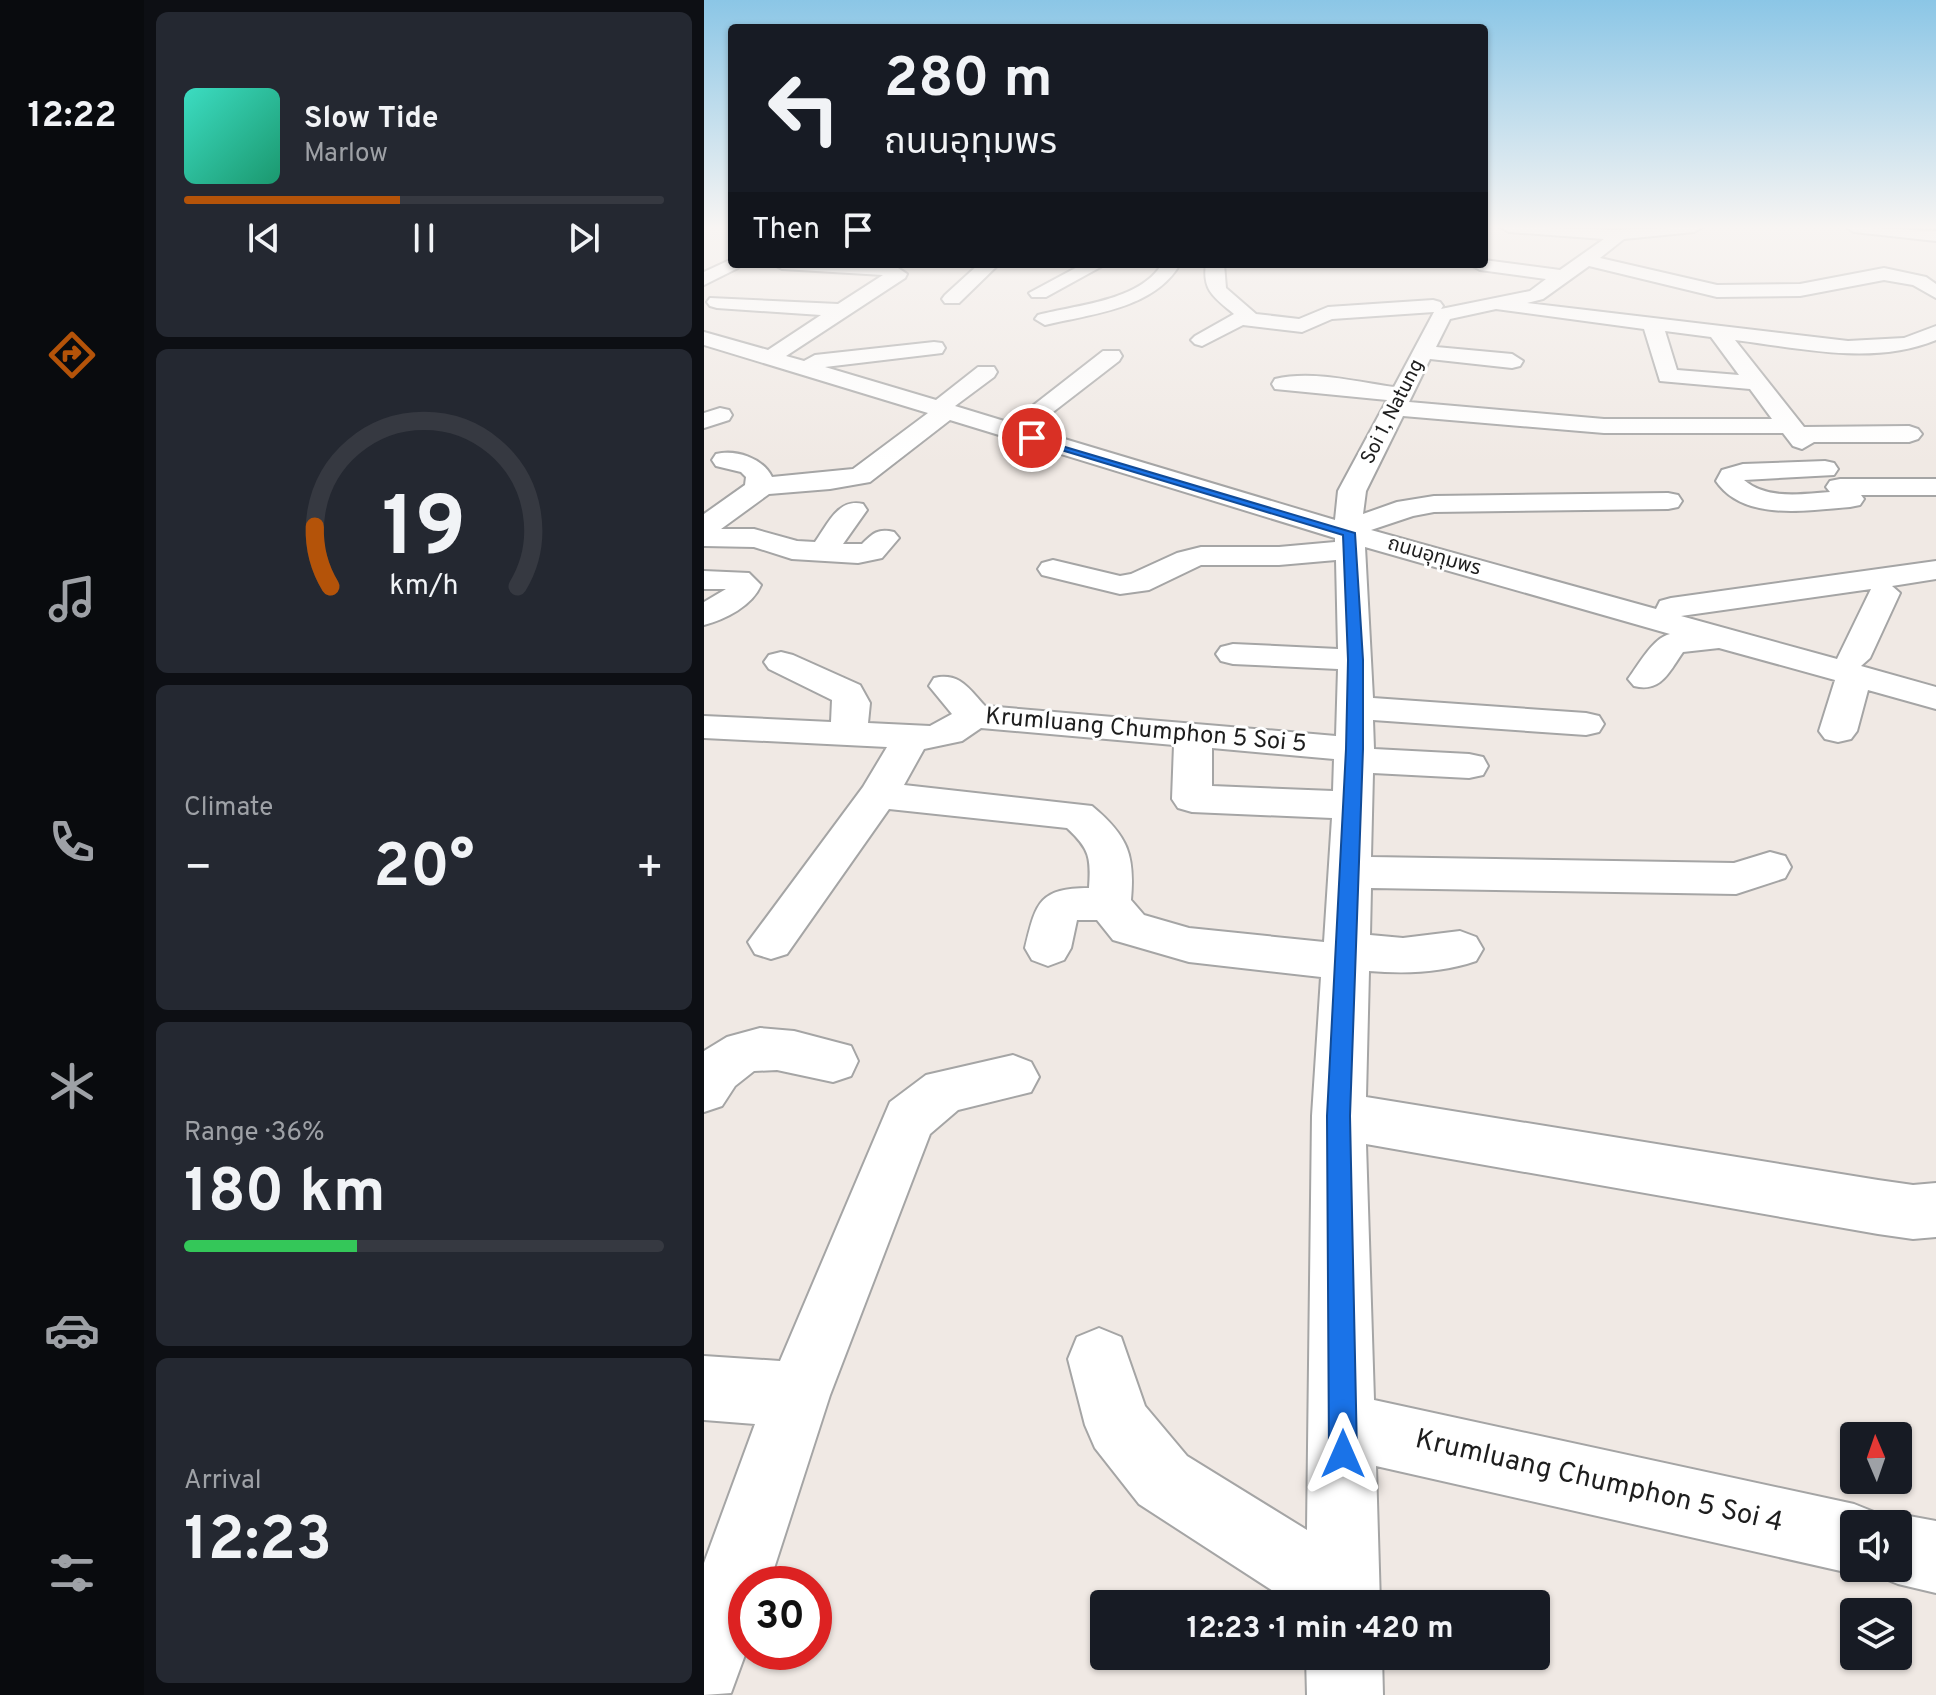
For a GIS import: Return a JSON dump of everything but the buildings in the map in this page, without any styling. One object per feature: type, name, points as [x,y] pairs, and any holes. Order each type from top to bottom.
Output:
[{"type":"street","points":[[784,306],[842,310]]},
{"type":"street","points":[[778,351],[848,306]]},
{"type":"street","points":[[1045,319],[1091,306]]},
{"type":"street","points":[[1236,306],[1244,311],[1243,319]]},
{"type":"street","points":[[1436,306],[1438,311]]},
{"type":"street","points":[[1302,326],[1328,313],[1438,311],[1484,306]]},
{"type":"street","points":[[1503,306],[1653,325],[1734,317],[1765,306]]},
{"type":"street","points":[[1727,306],[1760,343],[1890,347],[1907,344],[1936,332]]},
{"type":"street","points":[[1737,306],[1734,317],[1757,383],[1843,491]]},
{"type":"street","points":[[1688,310],[1707,317],[1734,317]]},
{"type":"street","name":"Soi 1, Natung","points":[[1343,1590],[1339,1116],[1354,737],[1352,491],[1400,402],[1438,311]]},
{"type":"street","points":[[1202,340],[1243,319],[1337,334]]},
{"type":"street","points":[[1653,325],[1668,376],[1757,383]]},
{"type":"street","name":"ถนนอุทุมพร","points":[[704,328],[946,406],[1026,423],[1354,530],[1671,608],[1854,667],[1936,698]]},
{"type":"street","points":[[1867,334],[1890,347]]},
{"type":"street","name":"ถนนอุทุมพร","points":[[704,338],[946,406],[1716,636],[1936,682]]},
{"type":"street","points":[[715,366],[734,348]]},
{"type":"street","points":[[815,362],[934,348]]},
{"type":"street","points":[[1423,352],[1512,361]]},
{"type":"street","points":[[1026,423],[1111,356]]},
{"type":"street","points":[[704,527],[759,488],[802,475],[830,481],[869,482],[946,406],[986,372]]},
{"type":"street","points":[[1283,384],[1312,384],[1400,402],[1604,426],[1909,434]]},
{"type":"street","points":[[725,460],[750,466],[759,475],[759,488]]},
{"type":"street","points":[[1843,491],[1743,472],[1731,476],[1729,481],[1738,493],[1759,500],[1843,491],[1936,487]]},
{"type":"street","points":[[1053,569],[1120,585],[1147,580],[1188,559],[1201,556],[1279,556],[1407,508],[1434,504],[1607,512],[1678,495],[1735,489]]},
{"type":"street","points":[[822,553],[853,510]]},
{"type":"street","points":[[704,537],[754,538],[792,550],[822,553],[871,552],[884,538]]},
{"type":"street","points":[[1671,608],[1936,570]]},
{"type":"street","points":[[704,580],[738,580],[745,585],[741,594],[711,618]]},
{"type":"street","points":[[1838,731],[1854,667],[1884,593]]},
{"type":"street","points":[[1646,679],[1673,643],[1709,640],[1716,636]]},
{"type":"street","points":[[1233,654],[1354,737],[1469,766]]},
{"type":"street","points":[[781,662],[847,693],[852,703],[848,733]]},
{"type":"street","points":[[947,686],[974,716]]},
{"type":"street","name":"Krumluang Chumphon 5 Soi 5","points":[[704,727],[930,738],[949,733],[974,716],[1043,704],[1193,736],[1354,737]]},
{"type":"street","points":[[1193,736],[1192,799],[1354,737],[1586,724]]},
{"type":"street","points":[[771,942],[878,795],[912,737]]},
{"type":"street","points":[[878,795],[1078,816],[1102,835],[1113,861],[1109,904],[1129,928],[1189,945],[1346,957],[1403,956],[1460,949]]},
{"type":"street","points":[[1349,872],[1736,879],[1770,867]]},
{"type":"street","points":[[1048,948],[1057,911],[1067,904],[1109,904]]},
{"type":"street","points":[[704,1090],[714,1073],[739,1052],[764,1047],[833,1061]]},
{"type":"street","points":[[704,1666],[798,1395],[909,1119],[944,1091],[1013,1077]]},
{"type":"street","points":[[1339,1116],[1878,1207],[1913,1212],[1936,1210]]},
{"type":"street","points":[[1099,1359],[1118,1425],[1163,1480],[1306,1590]]},
{"type":"street","points":[[704,1388],[798,1395]]},
{"type":"street","name":"Krumluang Chumphon 5 Soi 4","points":[[1343,1426],[1840,1536]]},
{"type":"street","points":[[1912,1552],[1936,1557]]},
{"type":"street","name":"Soi 1, Natung","points":[[1344,1670],[1345,1695]]},
{"type":"route","points":[[1032,438],[1349,533],[1355,660],[1355,749],[1339,1116],[1343,1454]]}]
